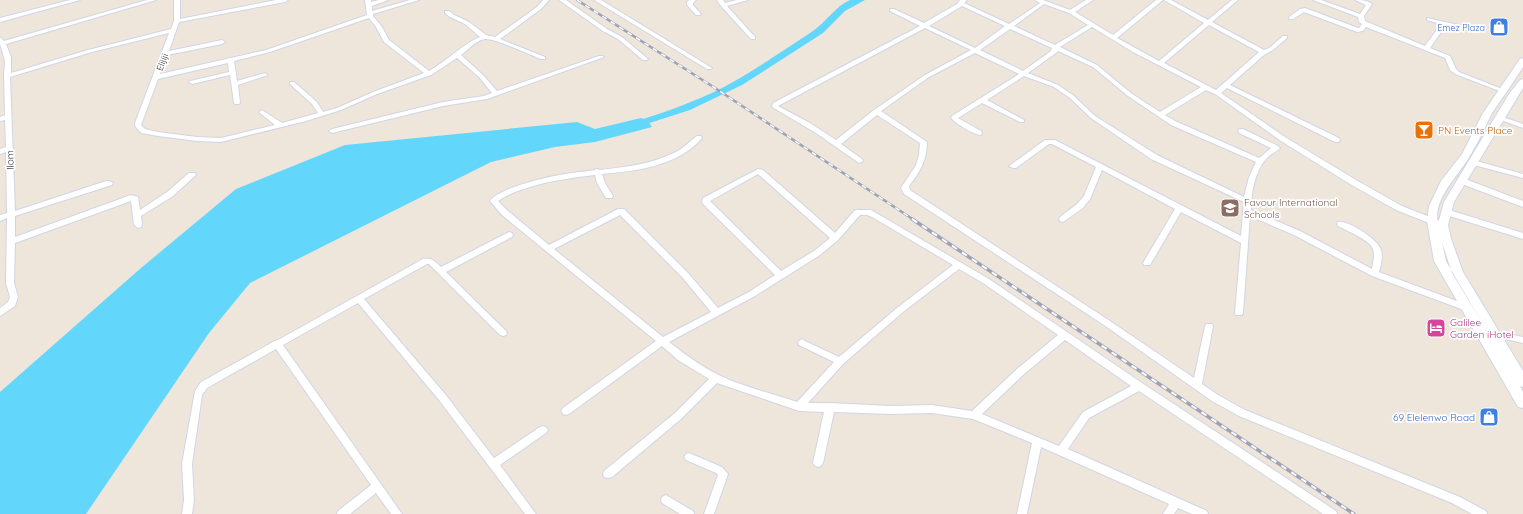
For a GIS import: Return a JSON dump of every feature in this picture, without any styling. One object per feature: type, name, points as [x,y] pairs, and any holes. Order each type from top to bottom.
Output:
[{"type":"main road","points":[[1523,61],[1488,113],[1466,154],[1446,181],[1434,206],[1432,221],[1440,260],[1450,280],[1523,403]]},
{"type":"main road","points":[[1523,82],[1449,202],[1444,224],[1450,255],[1458,273],[1523,382]]},
{"type":"street","points":[[0,20],[77,0]]},
{"type":"street","points":[[1,41],[153,0]]},
{"type":"street","name":"Elijiji","points":[[176,0],[178,7],[177,21],[138,126],[141,129],[151,132],[214,140],[228,139],[281,126]]},
{"type":"street","points":[[177,21],[285,0]]},
{"type":"street","points":[[384,0],[368,3],[370,14],[386,41],[429,74]]},
{"type":"street","points":[[157,77],[231,61],[284,46],[370,14],[416,0]]},
{"type":"street","points":[[496,39],[539,8],[546,0]]},
{"type":"street","points":[[562,0],[605,30],[620,38],[645,59]]},
{"type":"street","points":[[597,0],[709,68]]},
{"type":"street","points":[[693,0],[690,4],[698,14]]},
{"type":"street","points":[[722,3],[746,0]]},
{"type":"street","points":[[1071,12],[1090,0]]},
{"type":"street","points":[[1113,38],[1160,0]]},
{"type":"street","points":[[1167,0],[1262,51],[1263,54]]},
{"type":"street","points":[[1159,64],[1207,22],[1235,0]]},
{"type":"street","points":[[1316,0],[1361,16]]},
{"type":"street","points":[[1358,0],[1368,4],[1361,16],[1362,22],[1365,24],[1448,57],[1453,70],[1457,73],[1504,91]]},
{"type":"street","points":[[859,161],[837,143],[775,107],[775,104],[926,25],[960,6],[963,1],[1009,26],[1095,66],[1119,86],[1159,115],[1188,131],[1261,160]]},
{"type":"street","points":[[837,143],[876,111],[927,76],[976,50],[1041,1],[1071,12],[1159,64],[1217,93],[1330,168],[1393,204],[1432,221],[1444,224]]},
{"type":"street","points":[[722,3],[753,38]]},
{"type":"street","points":[[892,10],[926,25],[1024,74],[1047,82],[1065,92],[1093,117],[1154,157],[1247,201]]},
{"type":"street","points":[[1291,18],[1302,10],[1306,10],[1357,30],[1361,30],[1365,24]]},
{"type":"street","points":[[447,12],[467,23],[484,36],[496,39],[543,58]]},
{"type":"street","points":[[1429,19],[1461,27]]},
{"type":"street","points":[[1427,48],[1445,23]]},
{"type":"street","points":[[979,133],[954,118],[1024,74],[1054,52],[1056,47],[1091,25]]},
{"type":"street","points":[[5,79],[88,52],[174,30]]},
{"type":"street","points":[[262,112],[281,126],[322,115],[375,93],[429,74],[484,36]]},
{"type":"street","points":[[1217,93],[1285,37]]},
{"type":"street","name":"Ilom","points":[[0,313],[12,304],[14,300],[10,283],[10,148],[5,79],[9,63],[8,54],[1,41]]},
{"type":"street","points":[[166,53],[222,42]]},
{"type":"street","points":[[457,54],[481,76],[496,94]]},
{"type":"street","points":[[332,131],[443,104],[478,100],[601,57]]},
{"type":"street","points":[[231,61],[237,103]]},
{"type":"street","points":[[0,65],[9,63]]},
{"type":"street","points":[[192,82],[232,73]]},
{"type":"street","points":[[234,84],[265,75]]},
{"type":"street","points":[[292,83],[315,103],[322,115]]},
{"type":"street","points":[[1226,85],[1337,140]]},
{"type":"street","points":[[1159,115],[1206,87]]},
{"type":"street","points":[[983,100],[1022,121]]},
{"type":"street","points":[[876,111],[924,142],[920,167],[906,185],[905,188],[907,192],[1107,323],[1228,406],[1456,500],[1482,514]]},
{"type":"street","points":[[0,119],[8,116]]},
{"type":"street","points":[[1500,118],[1523,126]]},
{"type":"street","points":[[1239,313],[1247,201],[1261,160],[1276,148],[1275,146],[1241,131]]},
{"type":"street","points":[[699,138],[679,153],[652,163],[629,169],[597,171],[556,178],[519,188],[496,198],[494,201],[505,213],[661,342],[691,364],[729,384],[799,407],[890,410],[932,409],[974,415],[1061,451],[1203,514]]},
{"type":"street","points":[[1013,166],[1050,141],[1244,241]]},
{"type":"street","points":[[0,152],[10,148]]},
{"type":"street","points":[[1473,162],[1523,176]]},
{"type":"street","points":[[1063,219],[1080,206],[1087,197],[1100,167]]},
{"type":"street","points":[[597,171],[601,183],[609,196]]},
{"type":"street","points":[[781,276],[706,202],[706,200],[758,171],[835,238]]},
{"type":"street","points":[[137,215],[170,194],[192,175]]},
{"type":"street","points":[[1462,181],[1523,204]]},
{"type":"street","points":[[0,218],[109,183]]},
{"type":"street","points":[[11,241],[131,198],[134,199],[138,225]]},
{"type":"street","points":[[1147,263],[1180,207]]},
{"type":"street","points":[[549,248],[621,211],[685,275],[716,312]]},
{"type":"street","points":[[566,411],[661,342],[752,294],[817,253],[835,238],[858,212],[868,212],[959,265],[1332,514]]},
{"type":"street","points":[[1247,212],[1297,233],[1375,274],[1467,308]]},
{"type":"street","points":[[1446,212],[1523,236]]},
{"type":"street","points":[[1341,224],[1370,240],[1376,246],[1375,274]]},
{"type":"street","points":[[441,271],[508,235]]},
{"type":"street","points":[[187,514],[189,500],[187,464],[200,388],[277,343],[426,261],[431,262],[441,271],[503,333]]},
{"type":"street","points":[[799,407],[840,361],[900,310],[959,265]]},
{"type":"street","points":[[358,298],[442,397],[531,514]]},
{"type":"street","points":[[1198,385],[1209,326]]},
{"type":"street","points":[[1494,334],[1523,340]]},
{"type":"street","points":[[974,415],[1020,372],[1064,335]]},
{"type":"street","points":[[277,343],[397,514]]},
{"type":"street","points":[[802,343],[840,361]]},
{"type":"street","points":[[608,474],[673,421],[716,378]]},
{"type":"street","points":[[1061,451],[1086,414],[1139,386]]},
{"type":"street","points":[[818,463],[830,407]]},
{"type":"street","points":[[494,464],[543,430]]},
{"type":"street","points":[[1022,514],[1037,441]]},
{"type":"street","points":[[689,457],[719,470],[722,474],[709,514]]},
{"type":"street","points":[[342,514],[377,486]]},
{"type":"street","points":[[666,500],[689,514]]},
{"type":"street","points":[[1168,514],[1176,502]]},
{"type":"water","points":[[641,118],[648,121],[652,127],[595,142],[555,147],[491,162],[250,283],[209,333],[86,514],[0,514],[0,392],[141,268],[236,189],[345,145],[577,122],[595,129]]},
{"type":"waterway","points":[[631,126],[686,108],[738,83],[826,27],[846,5],[860,0]]},
{"type":"railway","points":[[577,0],[715,88],[914,220]]},
{"type":"railway","points":[[912,219],[1354,514]]},
{"type":"place","name":"Emez Plaza","points":[[1499,27]]},
{"type":"place","name":"PN Events Place","points":[[1424,130]]},
{"type":"place","name":"Favour International Schools","points":[[1230,208]]},
{"type":"place","name":"Galilee Garden iHotel","points":[[1436,328]]},
{"type":"place","name":"69 Elelenwo Road","points":[[1489,417]]}]
